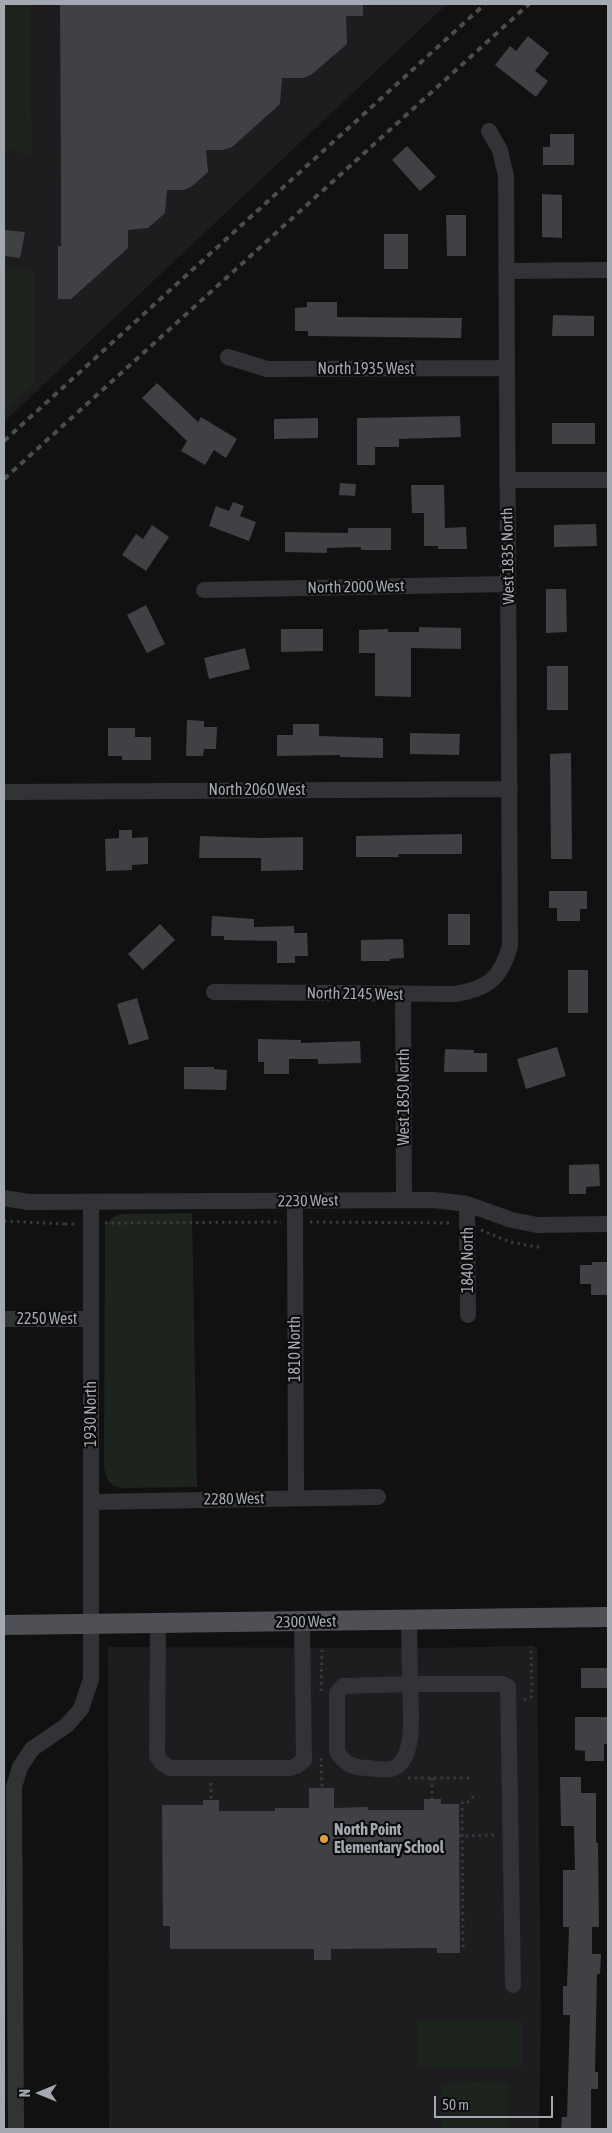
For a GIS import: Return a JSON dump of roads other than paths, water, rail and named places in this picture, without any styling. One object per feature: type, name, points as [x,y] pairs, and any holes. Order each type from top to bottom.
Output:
[{"type":"main road","name":"2300 West","points":[[4,1625],[608,1617]]},
{"type":"street","name":"West 1835 North","points":[[488,131],[500,150],[505,170],[507,368],[510,946],[507,959],[495,980]]},
{"type":"street","points":[[506,271],[608,270]]},
{"type":"street","name":"North 1935 West","points":[[228,357],[267,370],[507,368]]},
{"type":"street","points":[[507,480],[608,480]]},
{"type":"street","name":"North 2000 West","points":[[204,590],[508,584]]},
{"type":"street","name":"North 2060 West","points":[[4,792],[510,789]]},
{"type":"street","name":"North 2145 West","points":[[214,992],[456,994],[471,992],[495,980]]},
{"type":"street","name":"West 1850 North","points":[[403,995],[404,1200]]},
{"type":"street","name":"2230 West","points":[[4,1198],[28,1202],[450,1201],[467,1204],[525,1223],[550,1225],[608,1224]]},
{"type":"street","name":"1810 North","points":[[295,1201],[296,1498]]},
{"type":"street","name":"1930 North","points":[[16,2129],[9,1786],[16,1777],[25,1758],[41,1742],[67,1725],[81,1708],[91,1679],[91,1202]]},
{"type":"street","name":"1840 North","points":[[467,1204],[468,1315]]},
{"type":"street","name":"2250 West","points":[[4,1319],[91,1319]]},
{"type":"street","name":"2280 West","points":[[91,1502],[378,1497]]},
{"type":"street","points":[[409,1621],[410,1684],[410,1748],[403,1760],[391,1769],[355,1768],[341,1759],[337,1751],[337,1694],[343,1686],[410,1684],[502,1684],[508,1687],[513,1985]]},
{"type":"street","points":[[158,1624],[157,1756],[162,1764],[170,1768],[290,1768],[304,1760],[302,1622]]},
{"type":"railway","points":[[4,441],[485,4]]},
{"type":"railway","points":[[4,479],[529,4]]},
{"type":"place","name":"North Point Elementary School","points":[[324,1839]]}]
